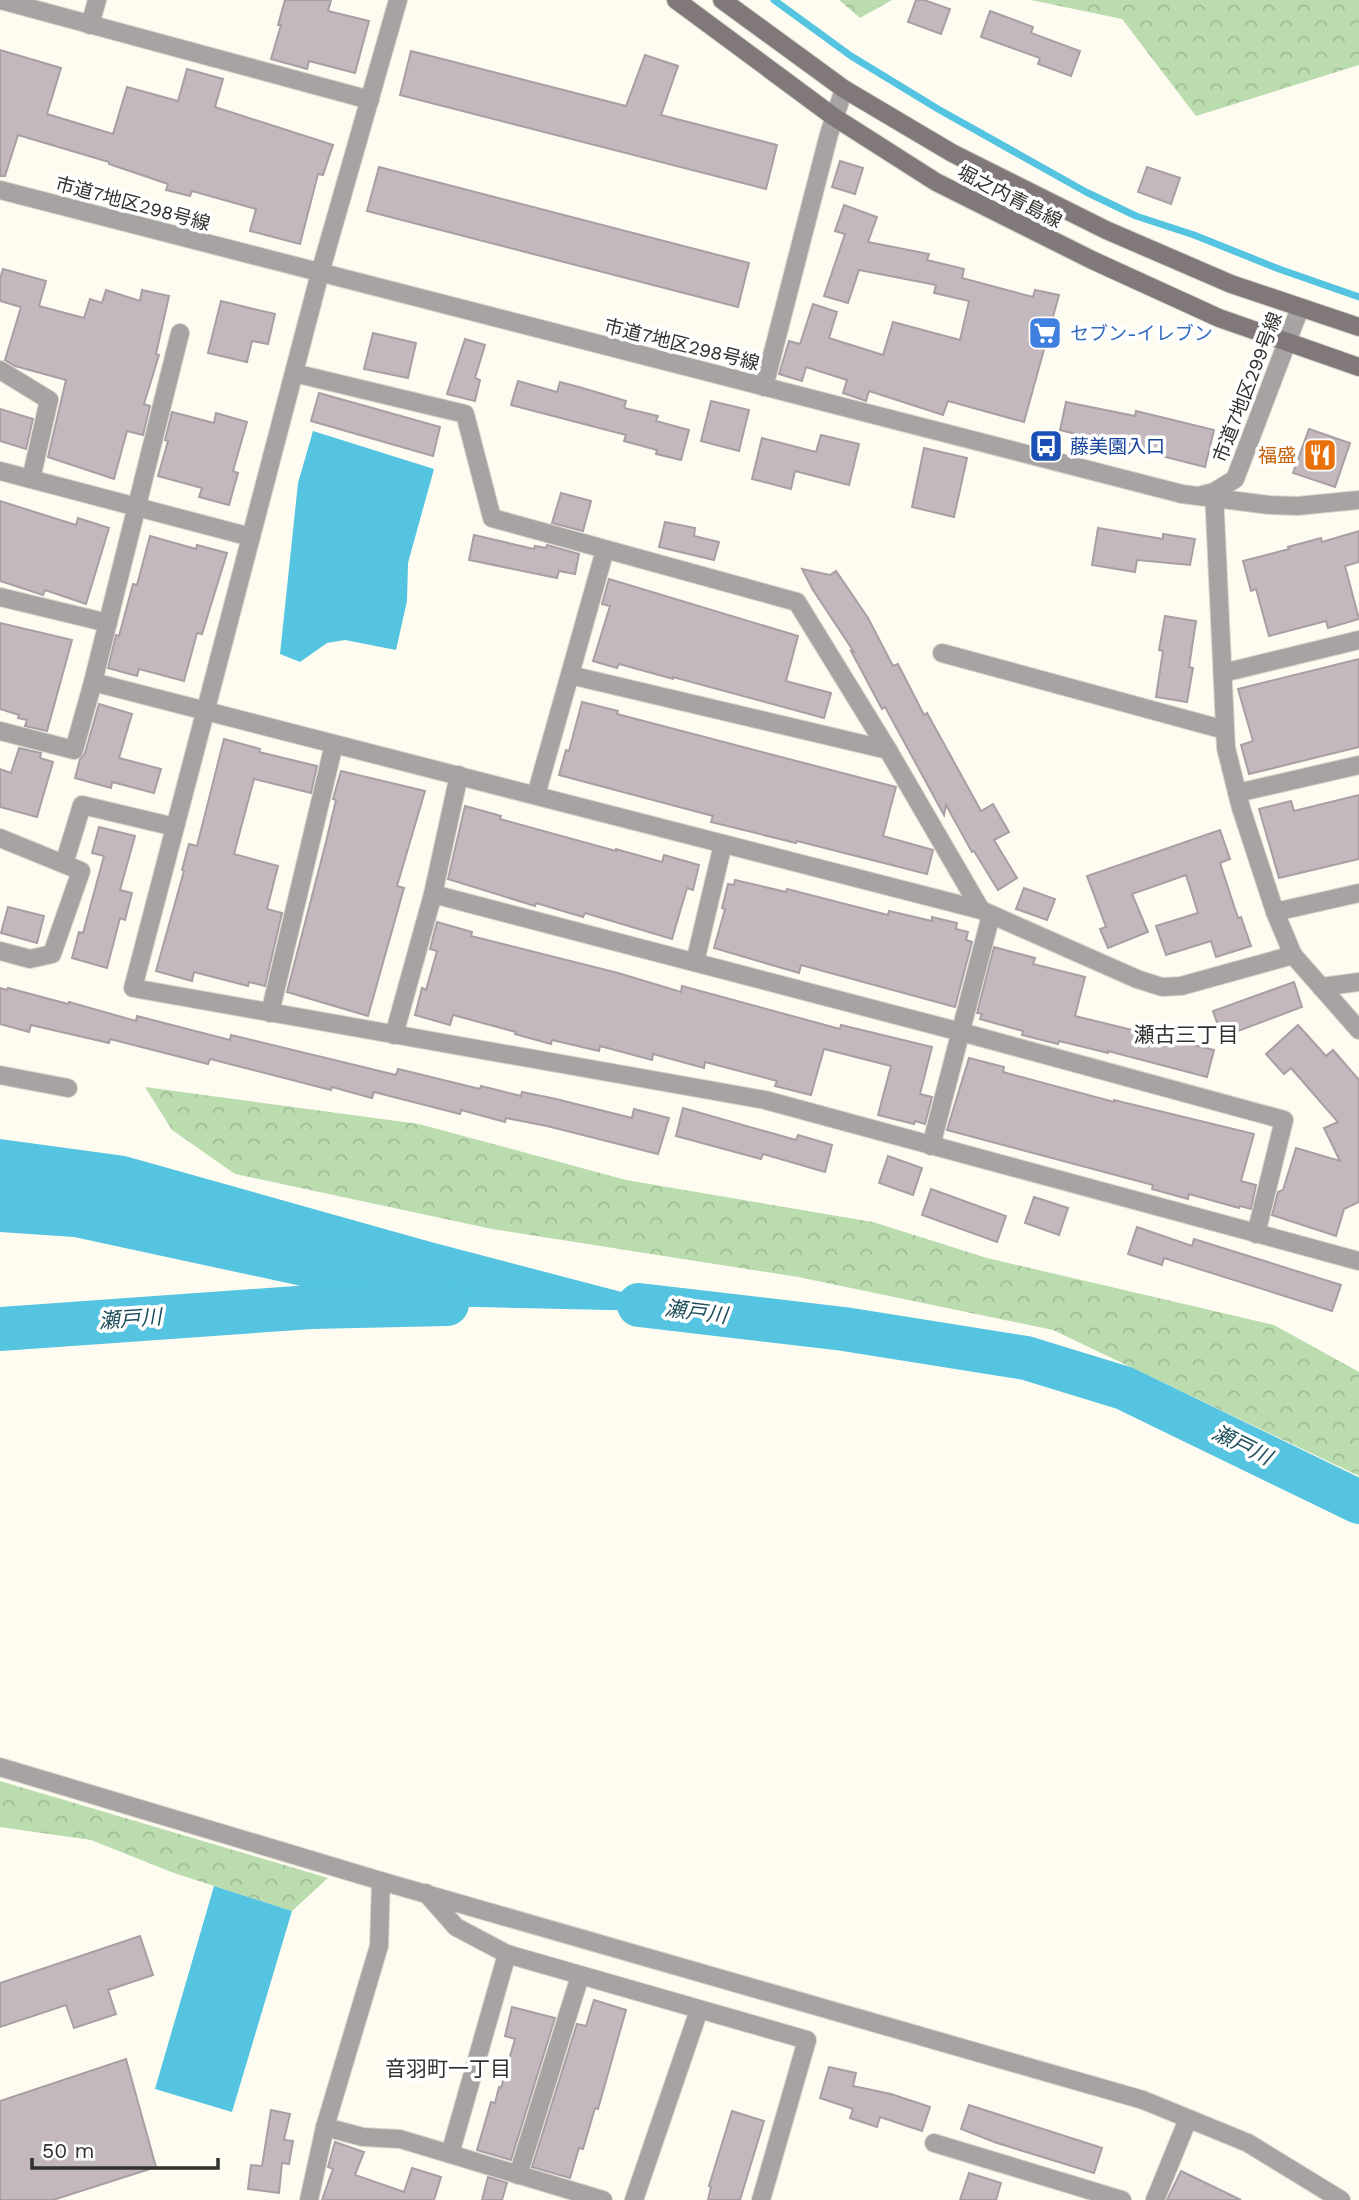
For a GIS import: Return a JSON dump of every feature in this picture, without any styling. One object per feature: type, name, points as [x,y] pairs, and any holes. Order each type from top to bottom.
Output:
[{"type":"main road","name":"堀之内青島線","points":[[676,0],[834,117],[936,182],[1056,242],[1219,318],[1359,368]]},
{"type":"main road","name":"堀之内青島線","points":[[722,0],[844,89],[952,153],[1107,230],[1231,284],[1359,327]]},
{"type":"street","points":[[0,0],[370,100]]},
{"type":"street","points":[[90,24],[97,0]]},
{"type":"street","points":[[398,0],[320,273],[133,988],[765,1100],[1359,1261]]},
{"type":"street","points":[[764,387],[834,117],[844,89]]},
{"type":"street","name":"市道7地区298号線","points":[[0,190],[1195,496],[1297,506],[1359,500]]},
{"type":"street","name":"市道7地区299号線","points":[[1214,496],[1235,479],[1300,308]]},
{"type":"street","points":[[0,731],[74,750],[180,333]]},
{"type":"street","points":[[0,370],[50,400],[31,479]]},
{"type":"street","points":[[294,373],[465,414],[492,518],[797,603],[986,912],[961,1032],[931,1146]]},
{"type":"street","points":[[0,471],[251,537]]},
{"type":"street","points":[[1214,496],[1226,747],[1237,793],[1275,912],[1293,955],[1359,1030]]},
{"type":"street","points":[[536,795],[606,550]]},
{"type":"street","points":[[0,597],[108,623]]},
{"type":"street","points":[[1223,673],[1359,640]]},
{"type":"street","points":[[942,653],[1225,730]]},
{"type":"street","points":[[570,675],[888,750]]},
{"type":"street","points":[[93,682],[986,912],[1137,979],[1162,987],[1181,986],[1293,955]]},
{"type":"street","points":[[270,1013],[334,744]]},
{"type":"street","points":[[1237,793],[1359,765]]},
{"type":"street","points":[[394,1035],[433,894],[459,775]]},
{"type":"street","points":[[64,864],[82,805],[175,827]]},
{"type":"street","points":[[0,838],[80,871],[52,954],[30,959],[0,951]]},
{"type":"street","points":[[695,962],[723,844]]},
{"type":"street","points":[[1275,912],[1359,893]]},
{"type":"street","points":[[433,894],[961,1032],[1284,1120],[1256,1234]]},
{"type":"street","points":[[1321,987],[1359,982]]},
{"type":"street","points":[[0,1074],[68,1088]]},
{"type":"street","points":[[0,1767],[381,1881],[1143,2101],[1248,2143],[1341,2200]]},
{"type":"street","points":[[309,2200],[326,2127],[379,1945],[381,1881]]},
{"type":"street","points":[[426,1893],[456,1927],[507,1954],[807,2040],[761,2200]]},
{"type":"street","points":[[450,2154],[507,1954]]},
{"type":"street","points":[[518,2175],[580,1976]]},
{"type":"street","points":[[634,2200],[699,2010]]},
{"type":"street","points":[[1155,2200],[1188,2119]]},
{"type":"street","points":[[326,2127],[363,2137],[400,2139],[603,2200]]},
{"type":"street","points":[[934,2143],[1122,2200]]},
{"type":"green space","points":[[839,0],[892,0],[860,18]]},
{"type":"green space","points":[[1031,0],[1359,0],[1359,65],[1196,116],[1122,19]]},
{"type":"green space","points":[[145,1087],[419,1124],[626,1180],[873,1222],[987,1258],[1274,1325],[1359,1372],[1359,1476],[1053,1330],[798,1277],[492,1229],[235,1174],[172,1130]]},
{"type":"green space","points":[[0,1781],[328,1878],[292,1911],[174,1873],[91,1840],[0,1827]]},
{"type":"water","points":[[313,431],[434,469],[408,563],[407,601],[396,650],[345,640],[327,643],[300,662],[280,654],[298,483]]},
{"type":"water","points":[[0,1139],[125,1156],[431,1242],[698,1312],[389,1305],[74,1237],[0,1232]]},
{"type":"water","points":[[214,1886],[292,1911],[232,2112],[155,2089]]},
{"type":"building","points":[[285,0],[331,0],[328,11],[369,21],[355,73],[309,61],[307,69],[271,59]]},
{"type":"building","points":[[916,0],[950,9],[941,34],[908,22]]},
{"type":"building","points":[[990,11],[1033,27],[1031,33],[1080,51],[1071,76],[1038,64],[1040,58],[981,37]]},
{"type":"building","points":[[0,50],[61,68],[47,114],[113,134],[127,87],[178,101],[187,69],[223,79],[215,107],[333,145],[323,175],[318,174],[300,244],[250,231],[256,209],[192,191],[190,196],[166,190],[168,184],[109,162],[18,135],[5,176],[0,176]]},
{"type":"building","points":[[411,51],[626,106],[645,55],[678,66],[661,115],[777,145],[766,189],[400,95]]},
{"type":"building","points":[[840,161],[863,168],[855,194],[832,187]]},
{"type":"building","points":[[379,167],[749,263],[738,307],[367,211]]},
{"type":"building","points":[[1147,167],[1180,178],[1171,204],[1138,192]]},
{"type":"building","points":[[844,205],[877,217],[868,242],[929,254],[927,260],[964,269],[962,278],[1033,297],[1035,290],[1059,295],[1024,422],[948,401],[943,415],[869,391],[866,401],[843,393],[847,380],[806,367],[802,381],[779,374],[789,341],[800,344],[813,304],[837,312],[829,338],[883,355],[893,322],[960,340],[969,301],[934,293],[936,285],[859,270],[848,303],[824,296],[845,234],[835,231]]},
{"type":"building","points":[[3,269],[46,281],[39,306],[84,318],[90,299],[102,303],[106,290],[140,301],[142,290],[169,296],[156,354],[159,355],[144,404],[150,406],[143,435],[127,431],[114,479],[48,457],[66,380],[15,366],[5,360],[21,307],[0,301]]},
{"type":"building","points":[[221,301],[275,314],[268,344],[252,341],[247,362],[208,353]]},
{"type":"building","points":[[373,333],[416,343],[408,378],[364,369]]},
{"type":"building","points":[[465,339],[485,345],[475,378],[480,380],[475,401],[447,394]]},
{"type":"building","points":[[518,381],[557,392],[560,382],[579,387],[626,401],[624,408],[658,416],[656,421],[689,430],[681,460],[656,454],[657,450],[624,441],[626,435],[511,405]]},
{"type":"building","points":[[319,393],[440,427],[433,456],[311,421]]},
{"type":"building","points":[[711,401],[749,410],[739,451],[701,441]]},
{"type":"building","points":[[1066,402],[1135,416],[1136,411],[1214,430],[1205,467],[1060,430]]},
{"type":"building","points":[[0,409],[33,419],[26,449],[0,441]]},
{"type":"building","points":[[172,412],[214,423],[216,413],[247,422],[233,471],[238,473],[229,505],[199,497],[202,488],[158,476],[168,441],[165,440]]},
{"type":"building","points":[[1309,429],[1350,443],[1335,487],[1293,473]]},
{"type":"building","points":[[821,435],[859,444],[849,485],[795,471],[791,489],[752,479],[762,438],[816,452]]},
{"type":"building","points":[[924,448],[967,458],[954,517],[912,507]]},
{"type":"building","points":[[561,493],[591,501],[583,531],[552,523]]},
{"type":"building","points":[[0,501],[76,525],[78,518],[109,528],[86,604],[45,590],[43,595],[0,581]]},
{"type":"building","points":[[665,522],[695,528],[694,536],[719,542],[714,560],[659,547]]},
{"type":"building","points":[[1098,528],[1163,539],[1163,534],[1195,539],[1190,565],[1137,560],[1135,572],[1092,565]]},
{"type":"building","points":[[1359,531],[1359,562],[1345,566],[1359,619],[1328,628],[1326,621],[1269,636],[1256,589],[1251,591],[1243,561],[1321,538],[1322,542]]},
{"type":"building","points":[[474,535],[534,549],[535,546],[546,548],[547,545],[579,554],[575,574],[559,571],[557,578],[469,560]]},
{"type":"building","points":[[150,536],[196,549],[197,545],[227,553],[202,634],[197,633],[184,681],[139,669],[137,676],[108,668],[133,584],[137,585]]},
{"type":"building","points":[[802,569],[830,575],[836,571],[868,618],[893,666],[898,664],[924,715],[927,713],[981,811],[993,804],[1009,832],[994,840],[1017,878],[998,890],[974,851],[972,852],[946,805],[944,815],[851,651],[854,652]]},
{"type":"building","points":[[609,579],[798,636],[786,681],[831,693],[824,718],[673,677],[619,664],[617,668],[593,661],[610,606],[602,604]]},
{"type":"building","points":[[1165,616],[1196,621],[1189,667],[1193,668],[1187,702],[1156,697],[1163,651],[1159,650]]},
{"type":"building","points":[[0,623],[72,640],[47,731],[25,726],[27,720],[0,709]]},
{"type":"building","points":[[1359,659],[1359,747],[1249,774],[1241,745],[1253,741],[1238,689]]},
{"type":"building","points":[[582,702],[618,711],[617,714],[896,787],[883,836],[933,850],[927,874],[711,822],[713,816],[559,775],[566,750],[569,751]]},
{"type":"building","points":[[99,704],[132,714],[119,758],[161,769],[154,793],[112,782],[111,788],[75,778]]},
{"type":"building","points":[[224,739],[260,749],[259,752],[317,766],[311,793],[254,779],[234,854],[278,866],[267,909],[282,913],[265,986],[249,982],[248,986],[194,972],[192,981],[156,971],[189,844],[197,846]]},
{"type":"building","points":[[19,748],[41,753],[40,758],[53,762],[37,817],[0,807],[0,769],[11,773]]},
{"type":"building","points":[[341,771],[425,791],[397,886],[404,888],[368,1016],[287,992],[325,846]]},
{"type":"building","points":[[1359,795],[1359,859],[1279,878],[1259,809],[1291,801],[1294,811]]},
{"type":"building","points":[[465,806],[501,816],[500,819],[616,851],[662,862],[664,855],[699,865],[693,890],[687,888],[672,939],[585,913],[583,917],[536,903],[535,906],[448,879]]},
{"type":"building","points":[[99,827],[135,836],[120,890],[132,893],[125,920],[120,918],[107,968],[72,958],[79,932],[83,933],[104,856],[92,853]]},
{"type":"building","points":[[1220,830],[1230,859],[1220,863],[1238,918],[1241,917],[1251,946],[1216,957],[1211,941],[1166,955],[1156,926],[1198,913],[1186,875],[1132,894],[1148,932],[1108,948],[1100,929],[1106,927],[1087,876]]},
{"type":"building","points":[[735,880],[786,892],[787,889],[888,915],[889,911],[932,921],[932,917],[957,923],[956,929],[968,932],[966,940],[972,942],[955,1007],[801,965],[799,973],[714,948],[725,909],[722,908],[728,884],[734,885]]},
{"type":"building","points":[[1024,888],[1055,899],[1047,920],[1016,909]]},
{"type":"building","points":[[8,907],[44,916],[37,943],[1,933]]},
{"type":"building","points":[[437,922],[472,932],[471,936],[618,973],[681,992],[682,986],[840,1029],[841,1025],[932,1047],[920,1094],[932,1097],[925,1124],[878,1115],[891,1066],[824,1049],[811,1095],[775,1086],[777,1081],[705,1062],[704,1068],[653,1054],[652,1060],[600,1046],[599,1051],[552,1040],[551,1044],[453,1015],[450,1025],[415,1015],[422,988],[426,990],[437,951],[430,949]]},
{"type":"building","points":[[994,947],[1035,958],[1033,964],[1085,977],[1075,1016],[1214,1050],[1207,1077],[1108,1051],[1059,1041],[1058,1044],[1022,1035],[1023,1031],[980,1019],[982,1014],[977,1013]]},
{"type":"building","points":[[1294,982],[1302,1007],[1222,1037],[1213,1011]]},
{"type":"building","points":[[0,988],[68,1004],[69,1002],[136,1021],[137,1016],[230,1040],[231,1035],[396,1075],[398,1069],[480,1089],[481,1086],[521,1096],[522,1092],[556,1099],[632,1118],[634,1109],[669,1118],[658,1154],[547,1126],[506,1118],[505,1122],[461,1110],[460,1114],[374,1092],[372,1098],[332,1087],[331,1090],[210,1059],[208,1064],[110,1039],[109,1043],[31,1025],[29,1032],[0,1024]]},
{"type":"building","points":[[1298,1025],[1326,1056],[1333,1050],[1359,1080],[1359,1202],[1344,1209],[1336,1236],[1272,1215],[1278,1192],[1283,1190],[1296,1148],[1340,1161],[1324,1128],[1338,1122],[1291,1068],[1284,1074],[1266,1054]]},
{"type":"building","points":[[969,1058],[1004,1067],[1003,1072],[1114,1102],[1254,1134],[1241,1181],[1256,1185],[1251,1209],[1189,1194],[1188,1199],[1152,1189],[1153,1185],[947,1130]]},
{"type":"building","points":[[683,1108],[796,1140],[798,1135],[832,1145],[825,1172],[763,1154],[761,1159],[676,1136]]},
{"type":"building","points":[[888,1156],[922,1168],[913,1195],[879,1183]]},
{"type":"building","points":[[931,1189],[1006,1216],[997,1242],[922,1215]]},
{"type":"building","points":[[1034,1197],[1068,1208],[1059,1235],[1025,1223]]},
{"type":"building","points":[[1137,1227],[1192,1246],[1194,1239],[1341,1285],[1332,1311],[1164,1258],[1162,1265],[1128,1254]]},
{"type":"building","points":[[140,1936],[153,1975],[108,1990],[116,2014],[74,2028],[66,2005],[0,2027],[0,1983]]},
{"type":"building","points":[[594,2000],[626,2010],[598,2109],[595,2108],[583,2149],[579,2148],[570,2178],[532,2167],[577,2024],[586,2026]]},
{"type":"building","points":[[512,2007],[555,2018],[511,2160],[477,2150],[491,2102],[495,2103],[499,2087],[501,2088],[515,2039],[505,2036]]},
{"type":"building","points":[[126,2059],[156,2167],[53,2200],[0,2200],[0,2101]]},
{"type":"building","points":[[829,2067],[856,2073],[853,2086],[891,2094],[930,2107],[922,2131],[880,2117],[877,2127],[850,2118],[853,2109],[820,2098]]},
{"type":"building","points":[[969,2105],[1102,2148],[1094,2173],[961,2129]]},
{"type":"building","points":[[271,2110],[290,2114],[284,2140],[293,2141],[289,2164],[282,2163],[279,2193],[248,2189],[251,2165],[262,2166]]},
{"type":"building","points":[[732,2111],[764,2121],[740,2200],[708,2200],[709,2186]]},
{"type":"building","points":[[335,2142],[364,2152],[355,2175],[404,2192],[412,2168],[441,2177],[434,2200],[322,2200],[333,2169],[328,2167]]},
{"type":"building","points":[[1181,2171],[1241,2200],[1167,2200]]},
{"type":"building","points":[[969,2173],[1001,2183],[996,2200],[960,2200]]},
{"type":"building","points":[[488,2177],[507,2183],[502,2200],[482,2200]]},
{"type":"waterway","points":[[774,0],[851,56],[938,109],[1086,192],[1136,216],[1359,297]]},
{"type":"waterway","name":"瀬戸川","points":[[0,1329],[311,1307],[447,1304]]},
{"type":"waterway","name":"瀬戸川","points":[[639,1305],[844,1329],[1026,1358],[1124,1388],[1359,1502]]},
{"type":"place","name":"セブン-イレブン","points":[[1045,333]]},
{"type":"place","name":"藤美園入口","points":[[1046,446]]},
{"type":"place","name":"福盛","points":[[1320,455]]},
{"type":"district","name":"瀬古三丁目","points":[[1186,1035]]},
{"type":"district","name":"音羽町一丁目","points":[[448,2069]]}]
